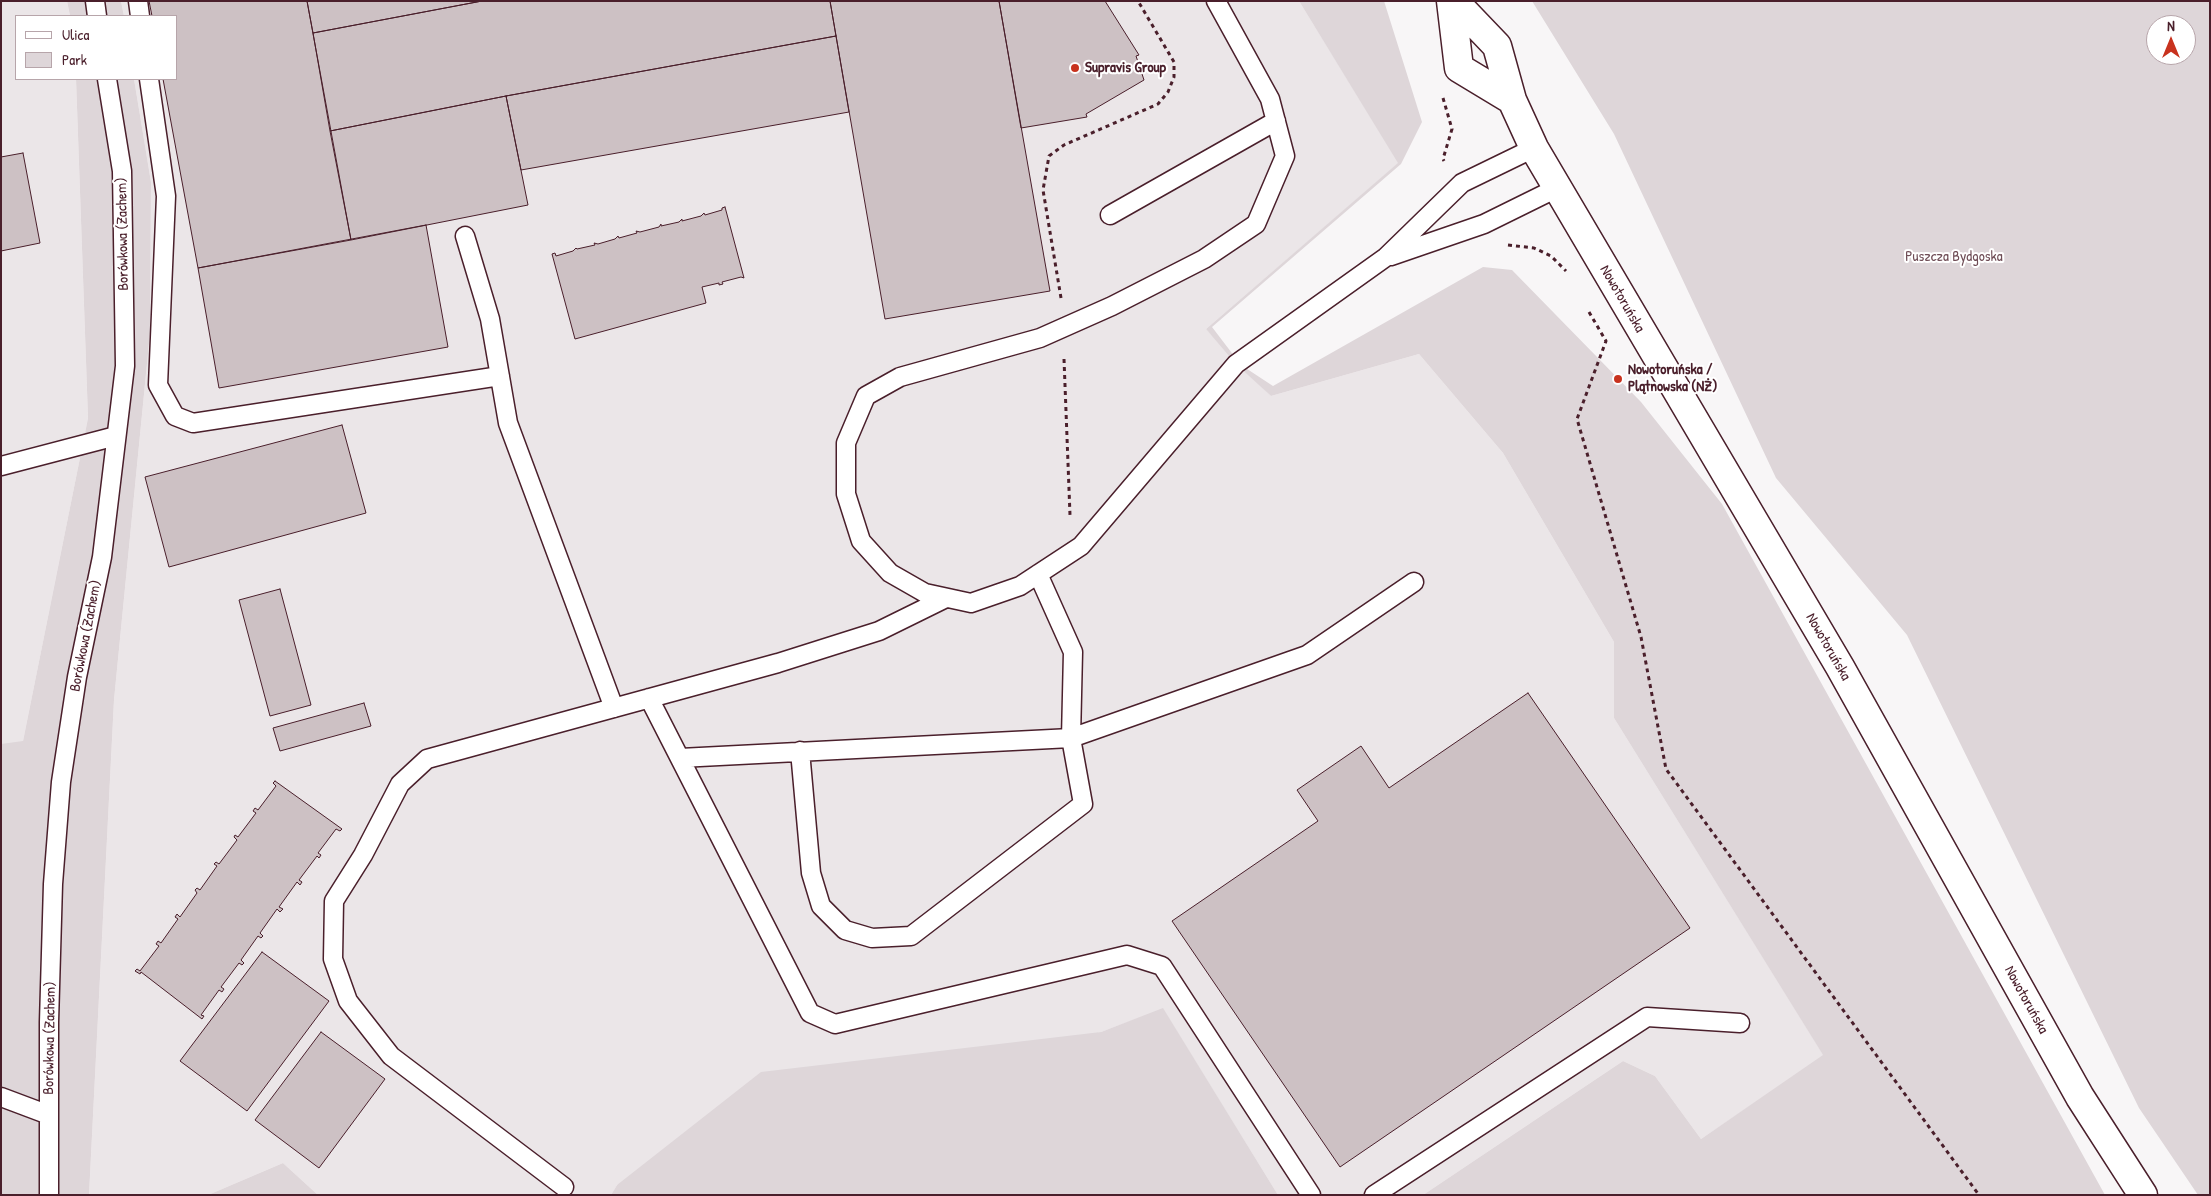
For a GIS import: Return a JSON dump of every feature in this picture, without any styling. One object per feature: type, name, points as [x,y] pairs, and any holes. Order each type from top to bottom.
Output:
[{"type":"main road","name":"Nowotoruńska","points":[[1452,1],[1459,68],[1512,100]]},
{"type":"main road","name":"Nowotoruńska","points":[[1452,1],[1497,46],[1512,100],[1534,148],[1840,667],[2080,1097],[2143,1195]]},
{"type":"lane","points":[[94,1],[97,15]]},
{"type":"lane","points":[[138,1],[140,15]]},
{"type":"lane","points":[[1216,1],[1270,99],[1285,156],[1256,224],[1204,259],[1112,306],[1040,338],[900,377],[866,396],[846,444],[846,494],[860,541],[890,573],[925,594],[971,603],[1020,586],[1081,546],[1236,364],[1386,257],[1462,183],[1534,148]]},
{"type":"lane","name":"Borówkowa (Zachem)","points":[[49,1195],[53,894],[61,782],[77,677],[102,557],[124,366],[122,171],[107,80]]},
{"type":"lane","points":[[149,80],[166,196],[158,385],[175,416],[193,423],[500,376]]},
{"type":"lane","points":[[1110,215],[1276,121]]},
{"type":"lane","points":[[1386,257],[1484,224],[1558,188]]},
{"type":"lane","points":[[465,236],[490,319],[508,423],[614,708]]},
{"type":"lane","points":[[1,466],[116,436]]},
{"type":"lane","points":[[800,751],[812,873],[821,906],[845,930],[872,938],[911,936],[1083,804],[1071,738],[1073,652],[1038,574]]},
{"type":"lane","points":[[680,758],[1071,738],[1307,655],[1414,582]]},
{"type":"lane","points":[[564,1187],[391,1056],[348,1001],[333,959],[334,901],[363,856],[400,784],[427,759],[778,663],[879,631],[946,598]]},
{"type":"lane","points":[[649,698],[810,1013],[835,1024],[1127,955],[1162,966],[1311,1195]]},
{"type":"lane","points":[[1374,1195],[1647,1017],[1740,1022]]},
{"type":"lane","points":[[1,1097],[49,1115]]},
{"type":"path","points":[[1071,553],[1061,297],[1043,190],[1049,156],[1064,145],[1158,104],[1168,92],[1174,77],[1174,62],[1138,1]]},
{"type":"path","points":[[1606,341],[1577,419],[1641,637],[1666,769],[1979,1195]]},
{"type":"shaded area","points":[[1,1],[67,1],[70,15],[15,15],[15,80],[76,80],[88,418],[23,741],[1,1102]]},
{"type":"shaded area","points":[[121,1],[1299,1],[1399,163],[1206,329],[1271,396],[1419,354],[1503,453],[1614,642],[1614,718],[1824,1056],[1701,1139],[1655,1076],[1623,1061],[1423,1195],[1278,1195],[1163,1009],[1101,1032],[617,1185],[611,1195],[318,1195],[283,1163],[208,1195],[89,1195],[114,700],[150,333],[151,182],[134,80],[178,80],[178,15],[124,15]]},
{"type":"green space","points":[[67,1],[121,1],[124,15],[70,15]]},
{"type":"green space","points":[[1299,1],[1384,1],[1422,122],[1401,164],[1212,327],[1241,365],[1273,386],[1483,267],[1512,270],[1641,402],[1722,504],[2105,1195],[1423,1195],[1623,1061],[1655,1076],[1701,1139],[1823,1055],[1614,718],[1614,642],[1503,453],[1419,354],[1271,396],[1236,364],[1206,329],[1398,163]]},
{"type":"green space","name":"Puszcza Bydgoska","points":[[1532,1],[2210,1],[2210,1195],[2198,1195],[2139,1108],[1907,635],[1776,478],[1614,134]]},
{"type":"green space","points":[[76,80],[134,80],[151,182],[150,333],[114,700],[89,1195],[1,1195],[1,744],[23,741],[88,418]]},
{"type":"green space","points":[[1163,1008],[1278,1195],[611,1195],[617,1185],[761,1072],[1101,1032]]},
{"type":"green space","points":[[283,1163],[318,1195],[208,1195]]},
{"type":"building","points":[[149,1],[307,1],[351,240],[198,268],[163,80],[178,80],[178,15],[152,15]]},
{"type":"building","points":[[307,1],[482,1],[313,33]]},
{"type":"building","points":[[482,1],[830,1],[836,36],[506,96],[330,131],[313,33]]},
{"type":"building","points":[[830,1],[999,1],[1050,291],[885,319]]},
{"type":"building","name":"Supravis Group","points":[[999,1],[1105,1],[1139,55],[1136,56],[1144,80],[1086,114],[1087,117],[1021,128]]},
{"type":"building","points":[[836,36],[849,112],[521,170],[506,96]]},
{"type":"building","points":[[506,96],[528,205],[351,240],[330,131]]},
{"type":"building","points":[[23,153],[40,243],[1,251],[1,157]]},
{"type":"building","points":[[725,207],[744,278],[741,277],[722,282],[723,284],[719,285],[719,283],[702,287],[706,303],[575,339],[552,254],[555,253],[556,256],[573,251],[576,248],[615,239],[618,236],[619,238],[637,233],[636,231],[640,232],[659,227],[661,224],[661,226],[679,222],[682,219],[682,221],[701,216],[704,213],[705,215],[722,210]]},
{"type":"building","points":[[426,225],[448,347],[219,388],[198,268]]},
{"type":"building","points":[[342,425],[366,513],[169,567],[145,477]]},
{"type":"building","points":[[280,589],[311,705],[270,716],[239,600]]},
{"type":"building","points":[[1528,693],[1690,928],[1340,1167],[1172,921],[1318,821],[1297,790],[1361,746],[1389,788]]},
{"type":"building","points":[[364,703],[371,726],[280,751],[273,728]]},
{"type":"building","points":[[275,781],[342,829],[340,831],[336,829],[318,853],[321,855],[319,858],[317,856],[299,880],[302,882],[300,885],[297,882],[279,907],[283,909],[280,912],[277,909],[260,933],[263,936],[261,938],[258,936],[241,960],[244,963],[242,965],[239,963],[221,987],[224,989],[222,992],[219,990],[201,1015],[204,1016],[202,1019],[141,972],[140,974],[135,971],[137,969],[140,971],[159,946],[156,944],[158,941],[161,943],[178,919],[175,917],[177,914],[180,917],[197,893],[195,890],[197,888],[200,890],[217,866],[214,864],[216,862],[219,864],[237,840],[234,837],[235,835],[238,837],[256,813],[253,811],[255,808],[258,810],[276,786],[273,783]]},
{"type":"building","points":[[262,952],[329,1001],[247,1111],[180,1061]]},
{"type":"building","points":[[321,1032],[385,1079],[319,1168],[255,1120]]},
{"type":"place","name":"Supravis Group","points":[[1075,68]]},
{"type":"place","name":"Nowotoruńska / Plątnowska (NŻ)","points":[[1618,379]]}]
